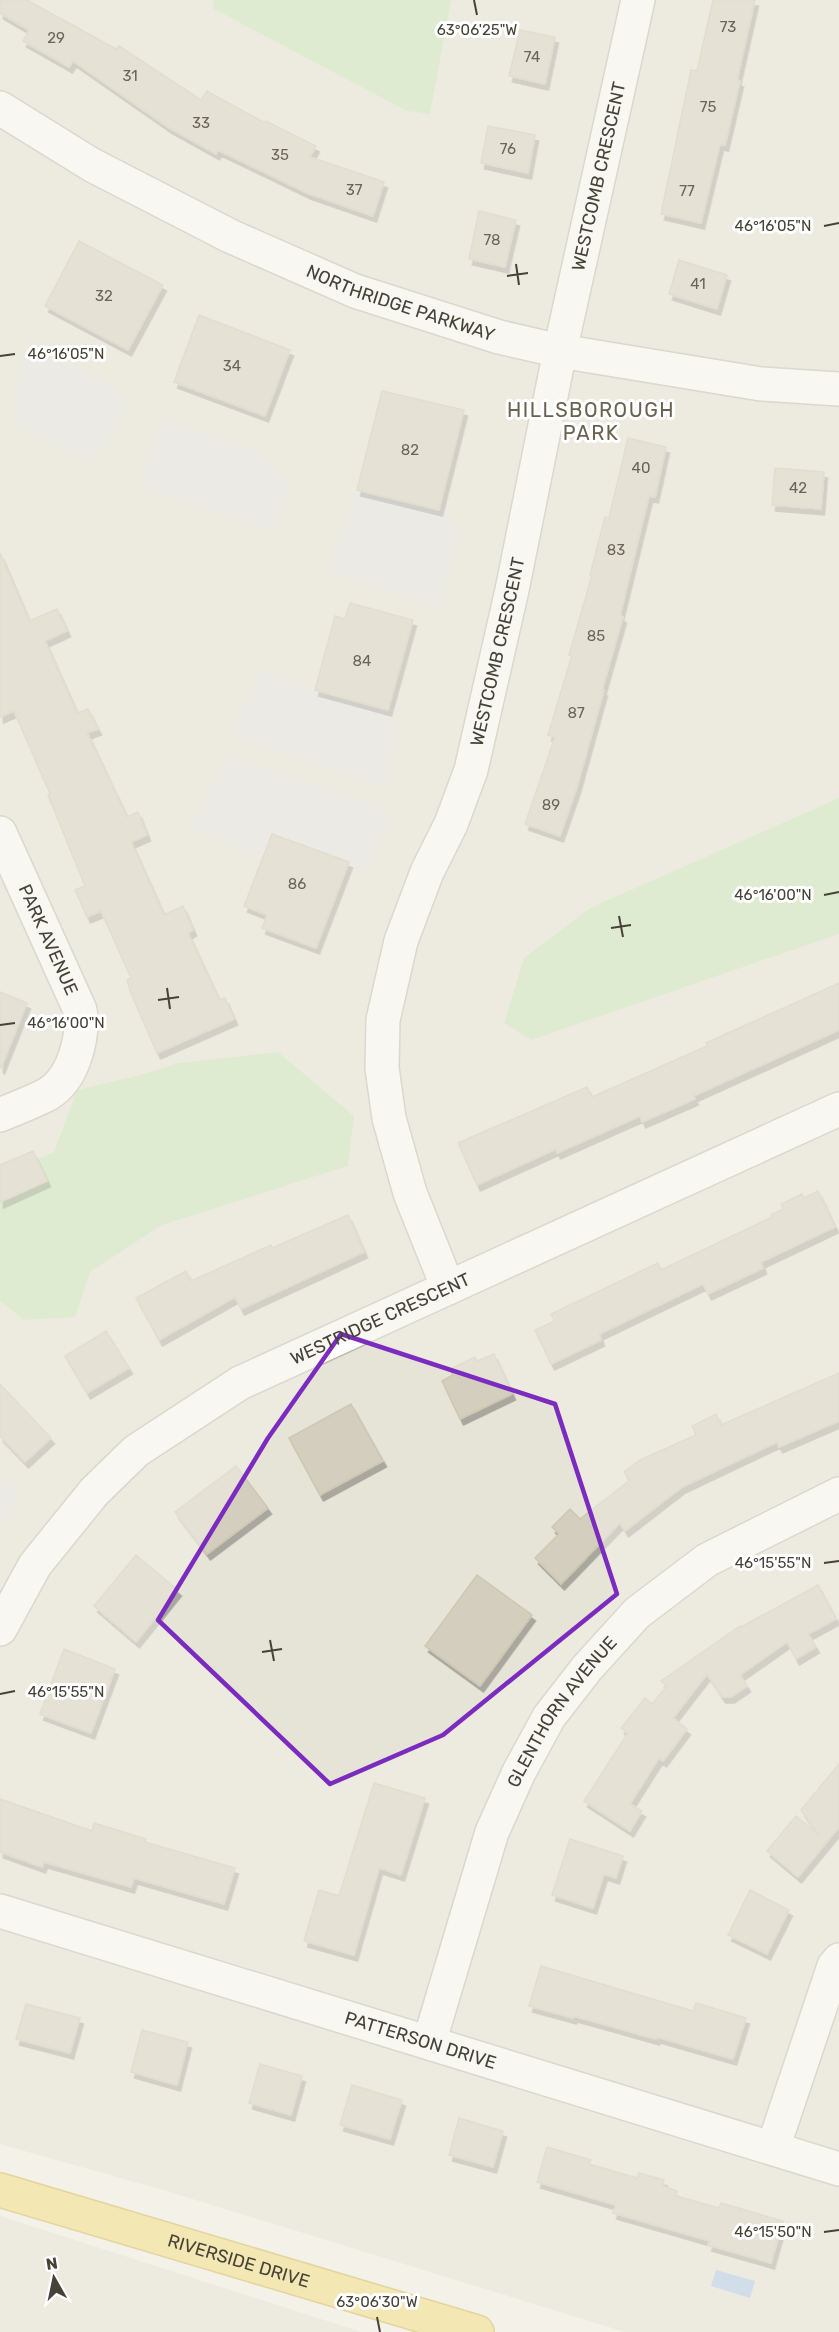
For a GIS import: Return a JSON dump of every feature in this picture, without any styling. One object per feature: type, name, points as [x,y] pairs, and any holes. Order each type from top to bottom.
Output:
[{"type":"highway","name":"RIVERSIDE DRIVE","points":[[0,2190],[477,2332]]},
{"type":"street","name":"WESTCOMB CRESCENT","points":[[448,1288],[410,1193],[389,1118],[382,1068],[382,1020],[401,941],[427,872],[451,824],[471,770],[512,590],[560,351],[638,0]]},
{"type":"street","name":"NORTHRIDGE PARKWAY","points":[[0,108],[92,165],[230,236],[355,291],[499,337],[560,351],[761,384],[839,389]]},
{"type":"street","name":"PARK AVENUE","points":[[0,833],[80,1010],[83,1027],[72,1067],[50,1093],[0,1115]]},
{"type":"street","name":"WESTRIDGE CRESCENT","points":[[0,1629],[35,1565],[94,1492],[136,1451],[240,1383],[839,1109]]},
{"type":"street","name":"GLENTHORN AVENUE","points":[[429,2043],[492,1832],[519,1772],[549,1718],[587,1668],[637,1613],[707,1560],[839,1494]]},
{"type":"street","name":"PATTERSON DRIVE","points":[[0,1911],[839,2169]]},
{"type":"street","points":[[773,2148],[834,1966],[839,1960]]},
{"type":"highlighted area","points":[[341,1334],[555,1404],[617,1594],[443,1735],[330,1784],[158,1620],[268,1438]]},
{"type":"shaded area","points":[[0,0],[839,0],[839,2332],[625,2332],[170,2192],[0,2144]]},
{"type":"shaded area","points":[[35,342],[129,398],[114,430],[93,461],[15,425],[17,378]]},
{"type":"shaded area","points":[[162,418],[267,457],[291,488],[270,530],[139,485]]},
{"type":"shaded area","points":[[357,490],[439,510],[459,532],[440,608],[325,572]]},
{"type":"shaded area","points":[[259,669],[315,690],[388,710],[396,730],[385,788],[231,736]]},
{"type":"shaded area","points":[[225,757],[393,812],[363,873],[349,862],[272,834],[263,857],[190,828]]},
{"type":"shaded area","points":[[0,1479],[21,1492],[0,1528]]},
{"type":"shaded area","points":[[0,2216],[361,2332],[0,2332]]},
{"type":"green space","points":[[213,0],[451,0],[430,114],[407,111],[214,9]]},
{"type":"green space","points":[[839,798],[839,934],[531,1040],[504,1023],[524,958],[590,908]]},
{"type":"green space","points":[[278,1052],[354,1116],[348,1166],[162,1225],[90,1272],[75,1317],[24,1320],[0,1301],[0,1176],[54,1152],[77,1090],[179,1063]]},
{"type":"water","points":[[716,2270],[755,2281],[750,2298],[711,2286]]},
{"type":"building","points":[[0,0],[27,0],[116,49],[119,46],[201,100],[207,91],[265,123],[266,121],[316,146],[310,157],[384,182],[373,216],[307,193],[218,150],[216,154],[168,127],[73,61],[69,67],[23,41],[29,30],[0,13]]},
{"type":"building","points":[[713,0],[755,0],[725,145],[720,144],[701,223],[661,214],[691,70],[697,71]]},
{"type":"building","points":[[520,30],[555,37],[545,84],[509,76]]},
{"type":"building","points":[[488,126],[535,135],[528,173],[481,163]]},
{"type":"building","points":[[479,211],[516,220],[505,267],[469,259]]},
{"type":"building","points":[[79,241],[163,285],[128,350],[45,306]]},
{"type":"building","points":[[679,260],[727,275],[717,309],[669,294]]},
{"type":"building","points":[[199,315],[290,350],[265,416],[174,382]]},
{"type":"building","points":[[382,391],[464,410],[439,510],[357,490]]},
{"type":"building","points":[[628,438],[666,447],[655,497],[649,496],[620,615],[623,617],[602,690],[604,690],[577,787],[560,836],[525,824],[555,737],[548,735],[572,655],[569,655],[592,575],[590,575],[605,517],[609,518]]},
{"type":"building","points":[[775,468],[824,472],[821,509],[772,505]]},
{"type":"building","points":[[0,553],[29,621],[57,609],[67,631],[45,641],[77,713],[88,709],[98,729],[87,733],[127,817],[138,812],[147,835],[131,842],[164,915],[183,906],[193,930],[188,933],[219,1000],[225,998],[234,1019],[157,1053],[130,991],[127,980],[131,978],[101,911],[87,917],[75,890],[85,886],[48,795],[50,794],[14,711],[0,717]]},
{"type":"building","points":[[350,603],[413,620],[388,710],[315,690],[335,616],[345,619]]},
{"type":"building","points":[[272,834],[349,862],[316,948],[262,928],[267,915],[244,906]]},
{"type":"building","points":[[839,983],[839,1030],[693,1096],[695,1099],[642,1122],[640,1116],[557,1153],[556,1149],[477,1185],[458,1143],[587,1087],[592,1097],[707,1046],[706,1043]]},
{"type":"building","points":[[0,992],[27,1003],[1,1068],[0,1067]]},
{"type":"building","points":[[33,1151],[47,1181],[0,1202],[0,1165]]},
{"type":"building","points":[[818,1191],[835,1227],[761,1262],[763,1268],[708,1294],[703,1284],[599,1334],[601,1340],[551,1364],[535,1330],[555,1321],[551,1314],[658,1263],[661,1270],[772,1217],[771,1215],[783,1209],[781,1204],[802,1194],[804,1198]]},
{"type":"building","points":[[348,1215],[364,1252],[241,1309],[235,1297],[159,1340],[136,1298],[186,1271],[191,1281],[271,1245],[272,1248]]},
{"type":"building","points":[[106,1331],[129,1368],[87,1393],[65,1356]]},
{"type":"building","points":[[494,1354],[512,1394],[460,1419],[442,1381],[453,1375],[450,1369],[475,1357],[477,1361]]},
{"type":"building","points":[[839,1373],[839,1421],[779,1447],[777,1442],[682,1487],[625,1531],[620,1523],[561,1584],[535,1558],[559,1534],[552,1527],[570,1509],[580,1519],[630,1480],[624,1472],[640,1460],[696,1435],[692,1426],[716,1414],[721,1425]]},
{"type":"building","points":[[0,1384],[51,1438],[25,1462],[0,1436]]},
{"type":"building","points":[[351,1404],[383,1461],[320,1495],[289,1438]]},
{"type":"building","points":[[236,1466],[268,1508],[207,1554],[175,1512]]},
{"type":"building","points":[[136,1555],[178,1590],[136,1642],[94,1606]]},
{"type":"building","points":[[477,1575],[532,1615],[480,1686],[425,1646]]},
{"type":"building","points":[[818,1585],[836,1619],[808,1634],[816,1647],[796,1659],[787,1642],[740,1675],[747,1686],[731,1697],[722,1697],[707,1674],[673,1718],[687,1729],[663,1761],[659,1758],[630,1804],[642,1811],[630,1831],[584,1801],[628,1733],[621,1728],[645,1698],[652,1704],[667,1686],[661,1681],[740,1626]]},
{"type":"building","points":[[64,1649],[115,1669],[91,1733],[40,1714]]},
{"type":"building","points":[[839,1764],[839,1827],[798,1877],[767,1851],[796,1816],[819,1835],[801,1810]]},
{"type":"building","points":[[374,1783],[425,1798],[401,1875],[379,1868],[354,1955],[304,1941],[319,1890],[339,1896]]},
{"type":"building","points":[[0,1799],[92,1831],[94,1823],[146,1839],[145,1842],[235,1868],[224,1904],[134,1878],[131,1887],[44,1862],[42,1867],[0,1852]]},
{"type":"building","points":[[570,1839],[623,1856],[616,1878],[604,1874],[593,1908],[552,1895]]},
{"type":"building","points":[[750,1890],[789,1910],[767,1954],[728,1935]]},
{"type":"building","points":[[541,1966],[693,2011],[696,2003],[746,2018],[733,2059],[657,2037],[656,2039],[529,2006]]},
{"type":"building","points":[[26,2004],[80,2018],[70,2053],[16,2039]]},
{"type":"building","points":[[142,2030],[188,2042],[177,2085],[131,2072]]},
{"type":"building","points":[[260,2064],[302,2076],[291,2115],[249,2103]]},
{"type":"building","points":[[352,2085],[402,2100],[390,2139],[340,2125]]},
{"type":"building","points":[[459,2118],[503,2131],[493,2167],[449,2155]]},
{"type":"building","points":[[547,2147],[591,2160],[589,2164],[637,2178],[639,2173],[664,2180],[663,2186],[677,2191],[676,2196],[719,2208],[721,2203],[783,2221],[771,2263],[708,2245],[710,2241],[613,2213],[616,2205],[537,2182]]},
{"type":"district","name":"HILLSBOROUGH PARK","points":[[591,422]]}]
